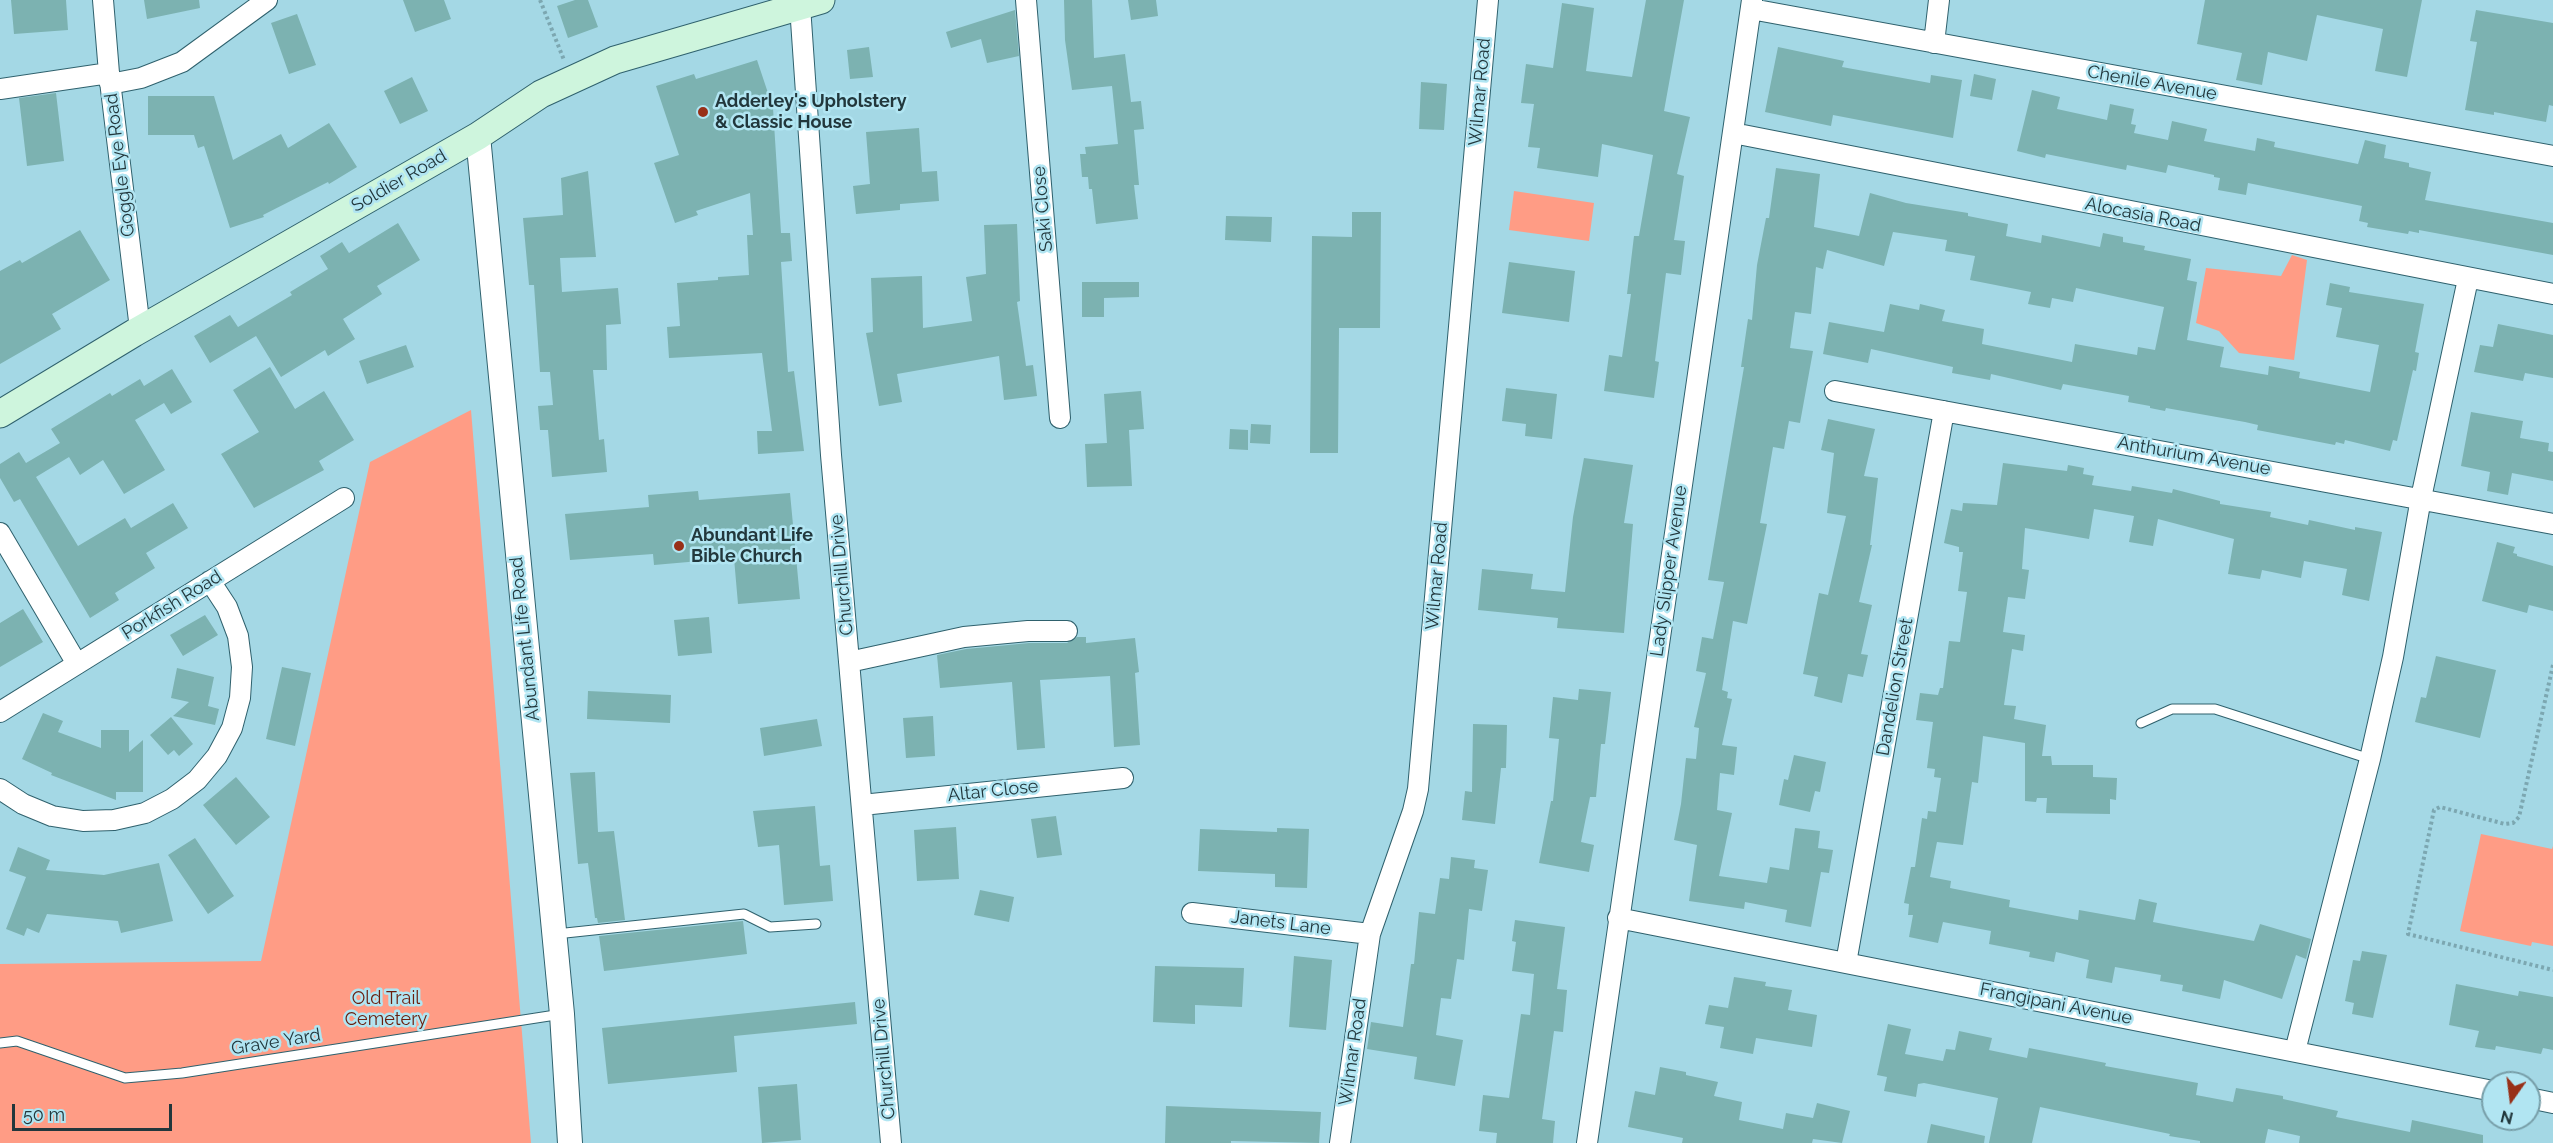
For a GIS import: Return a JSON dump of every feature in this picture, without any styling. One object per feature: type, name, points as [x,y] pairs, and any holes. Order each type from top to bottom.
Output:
[{"type":"main road","name":"Soldier Road","points":[[0,414],[140,329],[478,136],[541,94],[615,60],[793,4]]},
{"type":"street","name":"Goggle Eye Road","points":[[103,0],[110,79],[140,329]]},
{"type":"street","points":[[0,89],[141,78],[182,62],[267,0]]},
{"type":"street","name":"Saki Close","points":[[1026,0],[1060,418]]},
{"type":"street","name":"Wilmar Road","points":[[1340,1143],[1370,934],[1418,789],[1488,0]]},
{"type":"street","points":[[1934,43],[1939,0]]},
{"type":"street","name":"Churchill Drive","points":[[793,4],[891,1143]]},
{"type":"street","name":"Chenile Avenue","points":[[1752,5],[1934,43],[2553,156]]},
{"type":"street","name":"Lady Slipper Avenue","points":[[1587,1143],[1752,5]]},
{"type":"street","name":"Alocasia Road","points":[[1733,134],[2553,294]]},
{"type":"street","name":"Abundant Life Road","points":[[478,136],[562,1014],[570,1143]]},
{"type":"street","points":[[2295,1051],[2370,759],[2393,657],[2421,498],[2468,279]]},
{"type":"street","name":"Anthurium Avenue","points":[[1835,391],[2553,524]]},
{"type":"street","name":"Dandelion Street","points":[[1846,963],[1944,411]]},
{"type":"street","name":"Porkfish Road","points":[[0,712],[344,498]]},
{"type":"street","points":[[0,533],[77,664]]},
{"type":"street","points":[[0,789],[23,804],[52,816],[83,822],[114,820],[145,813],[172,799],[197,780],[217,756],[232,728],[240,699],[242,667],[238,636],[227,607],[210,581]]},
{"type":"street","points":[[849,662],[964,637],[1028,631],[1067,631]]},
{"type":"street","name":"Altar Close","points":[[862,805],[1123,778]]},
{"type":"street","name":"Janets Lane","points":[[1192,913],[1370,934]]},
{"type":"street","name":"Frangipani Avenue","points":[[1618,918],[2481,1089]]},
{"type":"lane","points":[[2141,723],[2172,709],[2216,709],[2370,759]]},
{"type":"lane","points":[[554,934],[744,914],[770,927],[816,924]]},
{"type":"lane","name":"Grave Yard","points":[[0,1043],[16,1041],[125,1078],[182,1073],[562,1014]]},
{"type":"path","points":[[540,0],[572,80]]},
{"type":"path","points":[[2553,665],[2519,817],[2512,823],[2505,824],[2440,807],[2434,810],[2408,934],[2553,970]]},
{"type":"path","points":[[2433,805],[2436,809]]},
{"type":"green space","points":[[1514,191],[1594,203],[1589,241],[1509,230]]},
{"type":"green space","points":[[2292,255],[2307,260],[2294,360],[2239,353],[2219,331],[2196,323],[2206,268],[2281,276]]},
{"type":"green space","name":"Old Trail Cemetery","points":[[471,410],[531,1143],[0,1143],[0,964],[261,961],[370,462]]},
{"type":"green space","points":[[2481,834],[2552,849],[2553,846],[2553,946],[2532,942],[2531,946],[2460,931]]},
{"type":"building","points":[[11,0],[66,0],[68,30],[14,34]]},
{"type":"building","points":[[144,0],[199,0],[200,8],[147,19]]},
{"type":"building","points":[[403,0],[444,0],[451,19],[415,32]]},
{"type":"building","points":[[575,0],[588,0],[598,27],[568,38],[557,6]]},
{"type":"building","points":[[1064,0],[1092,0],[1094,58],[1125,54],[1131,102],[1141,101],[1144,129],[1134,130],[1139,185],[1134,185],[1138,219],[1096,224],[1092,189],[1089,189],[1088,177],[1082,177],[1080,154],[1086,154],[1085,147],[1118,144],[1112,86],[1072,90],[1065,40]]},
{"type":"building","points":[[1128,0],[1156,0],[1158,16],[1131,20]]},
{"type":"building","points":[[1646,0],[1684,0],[1664,111],[1690,117],[1677,174],[1684,176],[1674,240],[1685,241],[1681,275],[1666,273],[1655,361],[1659,362],[1654,398],[1604,391],[1609,355],[1622,357],[1631,294],[1627,294],[1634,236],[1639,236],[1653,155],[1602,144],[1598,177],[1537,168],[1540,148],[1528,147],[1534,104],[1521,103],[1526,64],[1553,68],[1562,3],[1594,8],[1586,71],[1632,77]]},
{"type":"building","points":[[2205,0],[2422,0],[2407,77],[2375,71],[2383,29],[2317,15],[2307,61],[2268,52],[2262,85],[2236,80],[2242,53],[2197,44]]},
{"type":"building","points":[[1015,10],[1019,56],[987,63],[981,39],[951,48],[946,32]]},
{"type":"building","points":[[2476,10],[2553,23],[2553,106],[2549,105],[2546,122],[2494,112],[2494,115],[2465,110],[2477,42],[2470,41]]},
{"type":"building","points":[[297,14],[316,65],[289,74],[271,23]]},
{"type":"building","points":[[869,47],[873,77],[850,79],[847,50]]},
{"type":"building","points":[[1778,47],[1844,61],[1842,67],[1930,83],[1931,75],[1962,80],[1953,138],[1833,115],[1831,126],[1765,112]]},
{"type":"building","points":[[757,60],[773,108],[781,233],[790,233],[792,261],[781,262],[788,372],[794,371],[804,451],[758,454],[757,431],[772,431],[762,353],[669,358],[667,327],[680,326],[677,283],[749,275],[747,235],[753,235],[750,193],[696,211],[698,215],[675,223],[654,163],[679,155],[656,86],[694,74],[696,79]]},
{"type":"building","points":[[1974,74],[1996,79],[1992,100],[1970,96]]},
{"type":"building","points":[[412,77],[428,111],[400,124],[384,91]]},
{"type":"building","points":[[1421,82],[1447,84],[1444,130],[1419,129]]},
{"type":"building","points":[[2032,90],[2060,97],[2057,109],[2107,120],[2110,104],[2134,109],[2131,124],[2136,125],[2134,133],[2168,140],[2172,121],[2207,129],[2204,141],[2255,151],[2257,138],[2275,142],[2274,147],[2358,164],[2365,140],[2386,145],[2384,158],[2409,163],[2409,167],[2431,172],[2425,200],[2553,223],[2553,255],[2419,230],[2419,233],[2409,231],[2408,234],[2367,227],[2368,223],[2359,221],[2362,206],[2248,183],[2246,195],[2218,190],[2220,178],[2214,175],[2168,165],[2166,173],[2127,165],[2126,170],[2046,154],[2045,158],[2017,151]]},
{"type":"building","points":[[56,93],[64,161],[27,166],[19,98]]},
{"type":"building","points":[[148,96],[214,96],[233,160],[281,134],[288,148],[329,123],[357,167],[329,184],[328,182],[263,215],[264,217],[230,228],[204,146],[198,148],[194,135],[148,135]]},
{"type":"building","points":[[919,128],[922,172],[937,171],[939,201],[900,204],[900,210],[856,214],[853,186],[870,184],[866,132]]},
{"type":"building","points":[[1776,168],[1820,174],[1814,227],[1859,236],[1870,193],[1906,203],[1968,213],[1968,216],[2008,224],[2006,236],[2041,243],[2042,235],[2100,247],[2103,233],[2123,237],[2123,242],[2145,246],[2144,250],[2191,259],[2187,280],[2197,282],[2187,340],[2224,347],[2220,367],[2268,375],[2269,366],[2300,372],[2299,378],[2370,392],[2379,345],[2336,337],[2342,308],[2326,305],[2330,283],[2350,287],[2349,292],[2424,304],[2415,352],[2419,353],[2416,371],[2413,370],[2397,441],[2393,440],[2390,451],[2345,440],[2344,444],[2336,442],[2335,445],[2257,430],[2258,425],[2166,408],[2165,411],[2150,408],[2150,406],[2128,402],[2129,396],[2063,384],[2061,390],[1991,374],[1990,380],[1952,373],[1953,367],[1871,349],[1868,363],[1823,354],[1829,322],[1884,332],[1890,304],[1919,310],[1920,304],[1945,310],[1942,321],[1984,329],[1982,344],[2072,362],[2075,344],[2137,355],[2138,347],[2155,350],[2164,307],[2076,288],[2073,302],[2052,298],[2050,308],[2028,304],[2031,292],[1970,280],[1975,256],[1945,251],[1947,240],[1893,232],[1884,266],[1827,250],[1823,269],[1816,267],[1811,314],[1795,312],[1790,348],[1813,351],[1800,423],[1789,421],[1784,449],[1773,447],[1760,523],[1767,524],[1747,624],[1733,621],[1722,690],[1728,692],[1727,698],[1732,699],[1722,745],[1737,747],[1734,775],[1720,773],[1717,810],[1732,813],[1719,876],[1767,883],[1770,867],[1789,870],[1795,828],[1820,831],[1818,848],[1833,850],[1829,873],[1821,872],[1811,927],[1785,922],[1787,910],[1745,902],[1744,909],[1689,901],[1697,845],[1674,840],[1686,758],[1696,759],[1699,728],[1694,727],[1706,673],[1696,671],[1702,637],[1713,639],[1724,582],[1708,580],[1744,367],[1741,367],[1748,319],[1752,320],[1757,265],[1766,218],[1769,218]]},
{"type":"building","points":[[588,171],[596,257],[560,258],[562,292],[618,288],[621,324],[606,325],[607,370],[593,370],[599,440],[604,439],[607,472],[552,477],[548,430],[540,430],[538,406],[553,405],[550,372],[540,372],[534,285],[529,285],[523,218],[563,215],[561,178]]},
{"type":"building","points":[[1352,212],[1381,212],[1380,328],[1339,328],[1338,453],[1310,453],[1312,236],[1352,237]]},
{"type":"building","points":[[1226,216],[1272,217],[1271,242],[1225,240]]},
{"type":"building","points":[[398,223],[420,260],[377,286],[382,294],[343,319],[355,339],[328,356],[325,350],[281,377],[256,336],[210,363],[194,336],[230,315],[238,327],[292,295],[290,292],[328,269],[320,256],[342,242],[349,253]]},
{"type":"building","points":[[1017,224],[1020,301],[1017,302],[1026,366],[1033,365],[1037,396],[1004,400],[999,356],[897,374],[902,402],[879,406],[866,333],[873,332],[871,278],[922,276],[923,328],[972,321],[966,277],[986,274],[984,225]]},
{"type":"building","points":[[80,230],[110,280],[52,314],[61,329],[0,364],[0,271],[20,260],[22,263]]},
{"type":"building","points":[[1509,262],[1575,271],[1569,322],[1502,313]]},
{"type":"building","points":[[1082,282],[1139,282],[1139,297],[1104,298],[1104,317],[1082,317]]},
{"type":"building","points":[[2498,324],[2553,335],[2553,378],[2525,373],[2523,381],[2474,372],[2480,345],[2493,347]]},
{"type":"building","points":[[406,345],[414,367],[367,384],[359,361]]},
{"type":"building","points":[[270,367],[295,409],[324,391],[354,440],[319,461],[324,470],[254,508],[221,454],[259,432],[233,390]]},
{"type":"building","points":[[172,369],[192,402],[171,414],[164,403],[135,420],[165,470],[124,494],[103,460],[80,475],[69,457],[36,477],[78,546],[125,518],[131,528],[173,503],[188,528],[146,553],[155,568],[115,593],[119,600],[90,618],[20,499],[14,502],[0,478],[0,464],[19,452],[26,463],[60,443],[51,429],[110,393],[112,396],[140,379],[144,386]]},
{"type":"building","points":[[1506,388],[1557,394],[1552,439],[1525,436],[1526,424],[1502,421]]},
{"type":"building","points":[[1141,391],[1144,429],[1129,430],[1132,486],[1087,487],[1085,444],[1107,443],[1104,394]]},
{"type":"building","points":[[2471,412],[2523,421],[2520,438],[2549,443],[2548,451],[2553,452],[2553,481],[2512,473],[2508,495],[2487,491],[2490,472],[2461,466]]},
{"type":"building","points":[[1828,419],[1875,429],[1864,476],[1878,478],[1870,545],[1872,545],[1859,602],[1872,605],[1861,654],[1868,655],[1863,677],[1848,674],[1842,703],[1814,696],[1818,677],[1803,674],[1819,593],[1828,595],[1846,516],[1827,513],[1834,453],[1821,450]]},
{"type":"building","points":[[1251,424],[1271,425],[1270,444],[1250,443]]},
{"type":"building","points":[[1230,429],[1248,430],[1248,450],[1229,449]]},
{"type":"building","points":[[1584,458],[1633,465],[1624,523],[1633,524],[1624,633],[1557,628],[1558,618],[1478,610],[1482,569],[1533,574],[1531,589],[1565,592],[1573,517]]},
{"type":"building","points":[[2003,463],[2067,471],[2068,465],[2084,468],[2083,474],[2094,476],[2092,485],[2131,491],[2132,486],[2172,493],[2173,489],[2220,501],[2220,504],[2271,512],[2270,517],[2308,525],[2309,520],[2355,530],[2355,527],[2382,532],[2369,601],[2342,595],[2347,569],[2304,561],[2301,578],[2262,570],[2260,579],[2228,574],[2234,539],[2158,519],[2153,546],[2129,542],[2134,516],[2094,509],[2089,539],[2025,528],[2022,569],[2029,570],[2025,599],[2008,597],[2003,632],[2025,635],[2023,651],[2012,649],[2004,705],[2016,706],[2014,719],[2046,725],[2042,756],[2051,756],[2052,765],[2093,765],[2093,777],[2117,778],[2116,800],[2110,799],[2110,814],[2046,813],[2047,798],[2037,798],[2036,802],[2025,801],[2025,743],[1983,736],[1978,783],[1972,782],[1963,845],[1937,842],[1930,877],[1951,881],[1950,888],[2010,900],[2009,907],[2078,920],[2079,910],[2135,920],[2139,899],[2157,903],[2153,922],[2254,941],[2260,924],[2311,939],[2306,959],[2296,955],[2282,999],[2224,980],[2220,999],[2182,991],[2183,985],[2160,981],[2161,975],[2115,967],[2112,983],[2086,978],[2089,960],[2056,952],[2054,962],[2029,957],[2030,952],[1989,944],[1991,931],[1943,922],[1938,943],[1909,937],[1913,915],[1908,915],[1909,904],[1904,903],[1911,867],[1915,867],[1922,818],[1927,819],[1928,811],[1936,812],[1941,778],[1934,777],[1935,769],[1927,768],[1933,722],[1916,720],[1920,693],[1938,695],[1940,688],[1943,688],[1949,641],[1960,642],[1967,592],[1958,591],[1963,552],[1959,552],[1959,547],[1944,543],[1951,509],[1962,511],[1963,503],[1997,505]]},
{"type":"building","points":[[698,491],[699,500],[790,493],[800,599],[738,604],[734,558],[654,565],[653,554],[570,560],[565,514],[649,507],[648,495]]},
{"type":"building","points":[[2497,542],[2515,547],[2513,553],[2517,556],[2553,566],[2553,611],[2529,605],[2527,613],[2482,601]]},
{"type":"building","points":[[23,609],[43,642],[0,667],[0,623]]},
{"type":"building","points":[[205,615],[218,635],[183,656],[170,635]]},
{"type":"building","points":[[709,617],[712,653],[678,656],[674,620]]},
{"type":"building","points":[[1077,637],[1086,637],[1086,643],[1135,638],[1139,672],[1135,673],[1140,745],[1114,747],[1110,676],[1040,680],[1045,748],[1017,750],[1012,682],[940,688],[937,655],[966,649],[1029,643],[1067,643]]},
{"type":"building","points":[[2436,656],[2496,670],[2480,738],[2415,722],[2421,697],[2426,698]]},
{"type":"building","points":[[282,667],[311,673],[295,746],[266,739]]},
{"type":"building","points":[[177,668],[214,677],[208,706],[219,709],[215,725],[173,716],[189,702],[171,698]]},
{"type":"building","points":[[1579,689],[1611,692],[1605,744],[1601,744],[1596,797],[1590,797],[1581,842],[1594,845],[1589,872],[1539,863],[1551,801],[1553,801],[1559,739],[1549,738],[1553,697],[1578,700]]},
{"type":"building","points":[[588,691],[671,695],[670,723],[587,719]]},
{"type":"building","points":[[43,713],[63,721],[58,732],[101,748],[101,730],[129,730],[129,752],[143,740],[143,792],[116,792],[116,800],[51,775],[52,773],[22,759]]},
{"type":"building","points":[[933,716],[935,756],[906,758],[903,718]]},
{"type":"building","points":[[171,717],[193,744],[179,756],[174,750],[168,755],[150,735]]},
{"type":"building","points":[[817,719],[822,746],[764,756],[760,728]]},
{"type":"building","points":[[1473,724],[1507,725],[1506,768],[1501,768],[1495,824],[1462,820],[1465,791],[1472,792]]},
{"type":"building","points":[[1794,755],[1826,762],[1820,792],[1815,791],[1810,812],[1779,805],[1784,779],[1788,780]]},
{"type":"building","points":[[595,772],[598,832],[614,831],[625,920],[598,923],[595,918],[588,863],[578,864],[570,773]]},
{"type":"building","points":[[236,777],[270,817],[236,845],[203,805]]},
{"type":"building","points":[[815,806],[820,866],[830,865],[833,901],[784,905],[779,845],[758,847],[753,811]]},
{"type":"building","points":[[1056,816],[1062,855],[1037,858],[1031,819]]},
{"type":"building","points":[[956,827],[959,879],[917,881],[914,830]]},
{"type":"building","points":[[1277,828],[1309,829],[1307,888],[1275,887],[1275,874],[1198,871],[1200,829],[1277,832]]},
{"type":"building","points":[[195,838],[234,896],[208,914],[168,855]]},
{"type":"building","points":[[18,847],[50,860],[46,870],[104,875],[159,863],[173,921],[121,933],[118,921],[47,914],[39,933],[27,928],[24,936],[6,929],[26,877],[9,871]]},
{"type":"building","points":[[1451,857],[1475,860],[1474,868],[1488,870],[1482,911],[1469,909],[1464,960],[1457,959],[1451,999],[1441,998],[1436,1035],[1463,1040],[1455,1086],[1414,1079],[1417,1057],[1367,1049],[1371,1022],[1403,1027],[1411,964],[1414,964],[1419,912],[1435,914],[1440,878],[1449,879]]},
{"type":"building","points":[[980,890],[1014,897],[1009,922],[974,915]]},
{"type":"building","points":[[1515,920],[1565,927],[1557,989],[1567,990],[1563,1032],[1554,1031],[1542,1119],[1555,1121],[1553,1143],[1496,1143],[1497,1133],[1479,1131],[1483,1095],[1509,1098],[1521,1014],[1530,1015],[1534,974],[1512,971],[1516,942],[1512,941]]},
{"type":"building","points":[[743,921],[747,954],[604,971],[599,936]]},
{"type":"building","points":[[2362,951],[2387,955],[2373,1018],[2352,1014],[2354,1003],[2345,1001],[2353,960],[2360,961]]},
{"type":"building","points":[[1294,956],[1332,960],[1326,1030],[1289,1027]]},
{"type":"building","points":[[1155,966],[1244,968],[1242,1007],[1195,1005],[1195,1024],[1153,1022]]},
{"type":"building","points":[[1734,977],[1766,982],[1765,986],[1792,990],[1788,1010],[1817,1015],[1812,1047],[1756,1038],[1753,1054],[1720,1048],[1724,1027],[1705,1024],[1709,1005],[1728,1008]]},
{"type":"building","points":[[2456,984],[2518,996],[2519,991],[2553,997],[2553,1050],[2543,1048],[2541,1054],[2496,1046],[2495,1050],[2475,1047],[2479,1031],[2449,1025]]},
{"type":"building","points":[[855,1002],[857,1024],[734,1036],[737,1072],[608,1084],[602,1028]]},
{"type":"building","points":[[1888,1024],[1911,1029],[1905,1054],[1943,1061],[1946,1049],[1955,1050],[1959,1031],[1992,1038],[1989,1050],[2027,1058],[2029,1048],[2106,1063],[2105,1066],[2198,1083],[2196,1095],[2233,1102],[2236,1088],[2283,1096],[2283,1099],[2338,1111],[2336,1117],[2410,1132],[2412,1120],[2483,1135],[2483,1143],[2299,1143],[2300,1136],[2268,1129],[2265,1143],[2200,1143],[2200,1141],[2169,1136],[2170,1134],[2040,1107],[2032,1143],[1989,1143],[1998,1098],[1924,1083],[1918,1084],[1916,1097],[1884,1091],[1887,1077],[1877,1075]]},
{"type":"building","points":[[1660,1067],[1718,1082],[1714,1096],[1742,1102],[1739,1120],[1783,1129],[1786,1113],[1813,1118],[1817,1103],[1850,1111],[1842,1143],[1813,1139],[1812,1143],[1682,1143],[1683,1138],[1628,1127],[1635,1091],[1655,1095]]},
{"type":"building","points":[[797,1084],[801,1140],[762,1143],[758,1087]]},
{"type":"building","points":[[1166,1106],[1321,1112],[1319,1143],[1231,1141],[1231,1143],[1165,1143]]},
{"type":"building","points":[[1931,1124],[1985,1136],[1984,1143],[1927,1143]]},
{"type":"place","name":"Adderley's Upholstery & Classic House","points":[[703,112]]},
{"type":"place","name":"Abundant Life Bible Church","points":[[679,546]]}]
